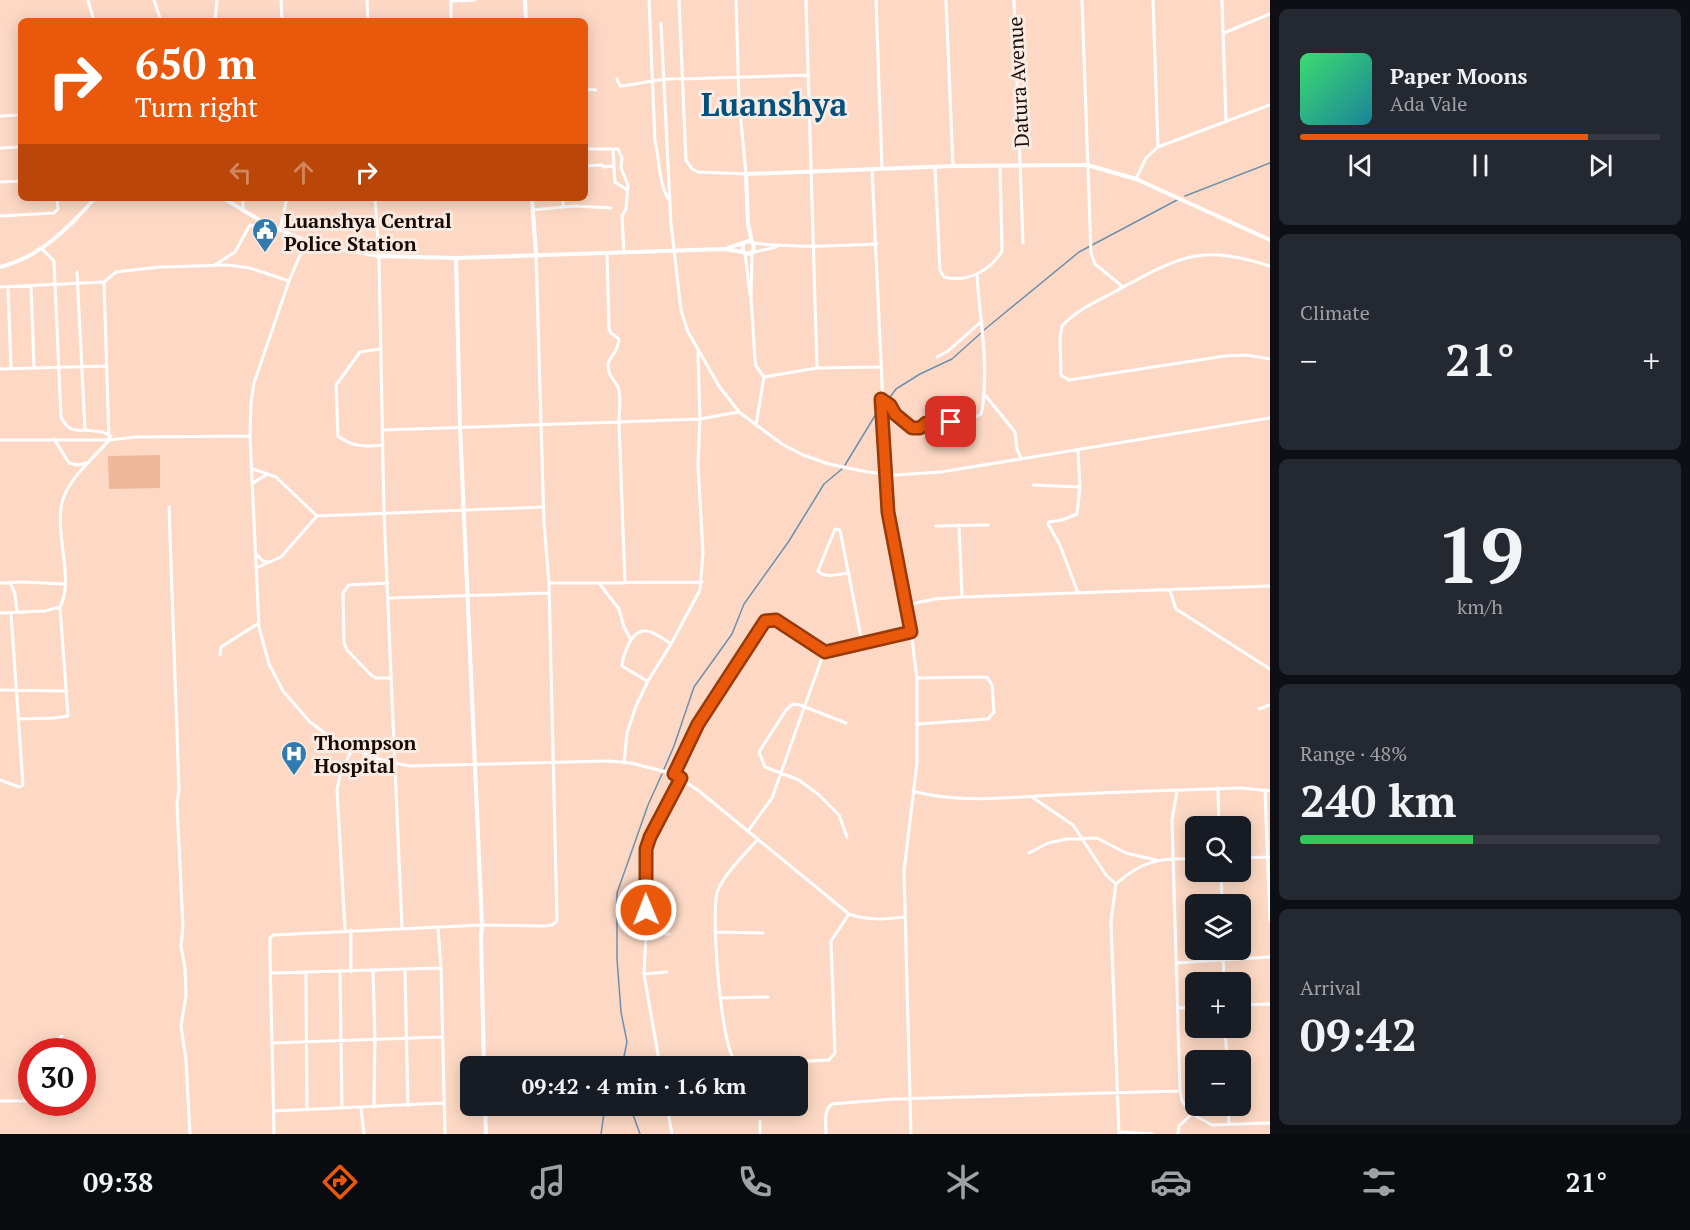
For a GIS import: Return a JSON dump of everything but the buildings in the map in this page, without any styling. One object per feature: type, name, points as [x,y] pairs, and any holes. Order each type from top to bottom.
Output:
[{"type":"main road","points":[[525,0],[526,18]]},
{"type":"main road","points":[[228,201],[266,224],[307,240],[330,248],[379,256],[456,258],[724,249],[752,252],[755,246],[748,225],[746,174],[935,166],[1087,165],[1136,179],[1270,240]]},
{"type":"main road","points":[[0,267],[14,263],[41,248],[66,230],[92,201]]},
{"type":"main road","points":[[532,201],[536,254]]},
{"type":"main road","points":[[744,252],[743,243],[748,225]]},
{"type":"main road","points":[[724,249],[752,242]]},
{"type":"main road","points":[[456,258],[460,426],[482,925],[484,1056]]},
{"type":"main road","points":[[485,1116],[486,1134]]},
{"type":"street","points":[[88,0],[93,18]]},
{"type":"street","points":[[154,0],[160,18]]},
{"type":"street","points":[[215,18],[217,0]]},
{"type":"street","points":[[281,0],[282,18]]},
{"type":"street","points":[[367,0],[368,18]]},
{"type":"street","points":[[451,18],[451,0],[475,0]]},
{"type":"street","points":[[649,0],[655,141],[664,192],[670,202]]},
{"type":"street","points":[[679,0],[684,153],[688,165],[698,172],[746,174],[739,100],[736,0]]},
{"type":"street","points":[[806,0],[817,368]]},
{"type":"street","points":[[876,0],[882,169]]},
{"type":"street","points":[[946,0],[953,166]]},
{"type":"street","name":"Datura Avenue","points":[[1014,0],[1023,243]]},
{"type":"street","points":[[1082,0],[1091,246],[1095,264],[1123,287]]},
{"type":"street","points":[[1153,0],[1158,147]]},
{"type":"street","points":[[1222,0],[1226,121]]},
{"type":"street","points":[[1224,33],[1270,14]]},
{"type":"street","points":[[661,23],[670,202],[681,310],[688,332],[719,386],[739,412],[782,444],[803,455],[829,464],[895,475],[941,472],[1270,418]]},
{"type":"street","points":[[618,79],[620,86],[671,77],[682,79],[809,75]]},
{"type":"street","points":[[588,89],[596,90]]},
{"type":"street","points":[[1136,179],[1146,158],[1158,147],[1270,105]]},
{"type":"street","points":[[0,116],[18,115]]},
{"type":"street","points":[[0,148],[18,147]]},
{"type":"street","points":[[588,149],[620,150],[621,164],[628,185],[626,209],[622,216],[624,252]]},
{"type":"street","points":[[613,150],[615,182],[627,190]]},
{"type":"street","points":[[588,165],[602,165],[604,168],[621,164]]},
{"type":"street","points":[[935,166],[942,274],[944,277],[957,280],[967,279],[977,274],[996,259],[1002,250],[1000,165]]},
{"type":"street","points":[[872,169],[877,244],[879,367],[885,480],[888,512],[911,632],[917,678],[917,764],[904,872],[911,1134]]},
{"type":"street","points":[[0,182],[18,181]]},
{"type":"street","points":[[0,216],[54,213],[58,209],[57,201]]},
{"type":"street","points":[[243,201],[243,211]]},
{"type":"street","points":[[280,230],[286,201]]},
{"type":"street","points":[[375,201],[384,430],[384,513],[396,763],[400,928],[403,928]]},
{"type":"street","points":[[563,201],[563,208]]},
{"type":"street","points":[[532,210],[611,208]]},
{"type":"street","points":[[214,266],[236,252],[250,225],[260,228],[266,224]]},
{"type":"street","points":[[307,240],[254,383],[250,436],[259,623],[269,664],[288,698],[321,731],[374,758],[409,766],[608,761],[674,774],[849,914],[862,919],[876,920],[904,917]]},
{"type":"street","points":[[752,242],[778,246],[812,247],[877,244]]},
{"type":"street","points":[[756,426],[764,377],[756,366],[752,252],[778,246]]},
{"type":"street","points":[[41,248],[54,261],[61,417],[70,430],[103,432],[110,438]]},
{"type":"street","points":[[744,252],[752,298]]},
{"type":"street","points":[[274,1134],[270,938],[273,935],[482,925],[545,926],[557,921],[549,583],[544,507],[536,254]]},
{"type":"street","points":[[607,254],[609,329],[610,333],[619,339],[617,352],[608,365],[610,376],[619,390],[625,583]]},
{"type":"street","points":[[1270,266],[1240,257],[1205,254],[1170,262],[1075,315],[1062,326],[1060,339],[1061,375],[1064,379],[1069,380],[1225,356],[1246,355],[1270,359]]},
{"type":"street","points":[[0,287],[104,282],[117,272],[160,267],[243,267],[290,281]]},
{"type":"street","points":[[77,272],[85,430]]},
{"type":"street","points":[[881,399],[890,405],[895,414],[916,429],[926,423],[964,421],[982,412],[984,337],[977,274]]},
{"type":"street","points":[[18,719],[67,717],[60,607],[63,601],[64,584],[62,506],[66,494],[88,463],[110,438],[104,282]]},
{"type":"street","points":[[31,286],[34,367]]},
{"type":"street","points":[[8,287],[11,368]]},
{"type":"street","points":[[937,357],[948,351],[982,321]]},
{"type":"street","points":[[380,349],[360,352],[335,388],[338,435],[346,442],[358,446],[384,445]]},
{"type":"street","points":[[624,763],[627,733],[636,706],[648,681],[672,644],[702,582],[702,525],[698,464],[700,419],[698,350]]},
{"type":"street","points":[[0,369],[107,366]]},
{"type":"street","points":[[764,377],[817,368],[879,367]]},
{"type":"street","points":[[984,394],[1015,432],[1017,449],[1021,458]]},
{"type":"street","points":[[384,430],[700,419],[739,412]]},
{"type":"street","points":[[0,440],[71,441],[136,437],[250,436]]},
{"type":"street","points":[[54,439],[69,463],[78,465],[88,463]]},
{"type":"street","points":[[1078,593],[1060,545],[1048,524],[1077,514],[1080,487],[1077,451],[1080,448]]},
{"type":"street","points":[[253,469],[276,477],[317,516],[544,507]]},
{"type":"street","points":[[253,483],[266,475]]},
{"type":"street","points":[[1033,484],[1080,487]]},
{"type":"street","points":[[169,507],[182,907],[181,946],[186,987],[181,1026],[186,1060],[190,1134]]},
{"type":"street","points":[[256,568],[278,560],[317,516]]},
{"type":"street","points":[[959,525],[962,597]]},
{"type":"street","points":[[936,526],[988,525]]},
{"type":"street","points":[[849,573],[827,576],[822,575],[817,568],[835,529],[840,530],[849,573],[862,642]]},
{"type":"street","points":[[256,553],[263,561],[270,562]]},
{"type":"street","points":[[10,582],[15,594],[17,612]]},
{"type":"street","points":[[549,583],[702,582]]},
{"type":"street","points":[[0,583],[64,584]]},
{"type":"street","points":[[388,583],[349,585],[345,588],[343,593],[344,643],[357,663],[371,675],[376,678],[391,678]]},
{"type":"street","points":[[599,583],[619,609],[630,639]]},
{"type":"street","points":[[906,605],[935,599],[962,597],[1270,586]]},
{"type":"street","points":[[1170,591],[1176,609],[1270,669]]},
{"type":"street","points":[[389,598],[549,593]]},
{"type":"street","points":[[0,613],[45,611],[60,607]]},
{"type":"street","points":[[0,780],[19,787],[23,785],[11,613]]},
{"type":"street","points":[[674,774],[698,724],[765,621],[776,620],[825,652],[911,632]]},
{"type":"street","points":[[220,655],[221,647],[259,623]]},
{"type":"street","points":[[648,681],[622,666],[622,659],[630,639],[639,632],[654,631],[672,644]]},
{"type":"street","points":[[748,831],[767,806],[825,652]]},
{"type":"street","points":[[917,678],[987,677],[992,685],[994,712],[988,719],[918,724]]},
{"type":"street","points":[[0,690],[67,691]]},
{"type":"street","points":[[846,723],[796,704],[786,710],[759,752],[765,767],[804,783],[837,811],[847,837]]},
{"type":"street","points":[[1259,709],[1270,705]]},
{"type":"street","points":[[345,930],[337,790],[340,776],[352,748]]},
{"type":"street","points":[[658,1056],[644,974],[646,849],[681,778]]},
{"type":"street","points":[[913,791],[954,798],[1218,788],[1270,791]]},
{"type":"street","points":[[1218,788],[1219,816]]},
{"type":"street","points":[[1177,790],[1172,820],[1180,1091],[1185,1105]]},
{"type":"street","points":[[1265,790],[1270,920]]},
{"type":"street","points":[[1032,796],[1073,825],[1106,875],[1116,884]]},
{"type":"street","points":[[1029,853],[1048,843],[1081,837],[1097,837],[1126,853],[1156,860]]},
{"type":"street","points":[[758,839],[718,888],[716,897],[716,964],[729,1047],[734,1060],[739,1063],[829,1060],[835,1053],[831,941],[849,914]]},
{"type":"street","points":[[1251,858],[1269,857]]},
{"type":"street","points":[[1152,1134],[1119,1133],[1111,929],[1116,884],[1135,869],[1156,860],[1185,859]]},
{"type":"street","points":[[438,927],[445,1134]]},
{"type":"street","points":[[351,930],[351,972]]},
{"type":"street","points":[[715,932],[763,933]]},
{"type":"street","points":[[646,933],[669,934]]},
{"type":"street","points":[[1176,963],[1270,957]]},
{"type":"street","points":[[1224,961],[1224,972]]},
{"type":"street","points":[[272,973],[340,973],[441,968]]},
{"type":"street","points":[[405,970],[408,1106]]},
{"type":"street","points":[[373,971],[374,1107]]},
{"type":"street","points":[[644,974],[667,972]]},
{"type":"street","points":[[340,973],[342,1107]]},
{"type":"street","points":[[306,974],[307,1110]]},
{"type":"street","points":[[721,998],[768,998]]},
{"type":"street","points":[[1251,1005],[1270,1004]]},
{"type":"street","points":[[1179,1008],[1185,1008]]},
{"type":"street","points":[[59,1038],[62,1035]]},
{"type":"street","points":[[272,1043],[442,1037]]},
{"type":"street","points":[[826,1134],[827,1107],[832,1104],[910,1099],[1180,1091]]},
{"type":"street","points":[[0,1101],[18,1101]]},
{"type":"street","points":[[274,1111],[443,1103]]},
{"type":"street","points":[[361,1108],[364,1134]]},
{"type":"street","points":[[669,1116],[672,1134]]},
{"type":"street","points":[[1178,1134],[1179,1126],[1190,1116]]},
{"type":"street","points":[[1196,1116],[1212,1125],[1270,1123]]},
{"type":"street","points":[[1229,1116],[1229,1123]]},
{"type":"street","points":[[760,1121],[760,1134]]},
{"type":"shaded area","points":[[160,455],[160,488],[109,489],[108,456]]},
{"type":"waterway","points":[[1185,196],[1270,163]]},
{"type":"waterway","points":[[984,330],[1079,252],[1177,200]]},
{"type":"waterway","points":[[888,400],[896,389],[920,374],[952,359],[981,333]]},
{"type":"waterway","points":[[845,465],[879,409]]},
{"type":"waterway","points":[[664,769],[694,687],[732,634],[744,604],[789,541],[824,484],[842,469]]},
{"type":"waterway","points":[[624,1056],[627,1042],[621,1012],[617,959],[617,893],[648,805],[662,774]]},
{"type":"waterway","points":[[601,1134],[604,1116]]},
{"type":"waterway","points":[[634,1116],[640,1134]]},
{"type":"place","name":"Luanshya Central Police Station","points":[[265,254]]},
{"type":"place","name":"Thompson Hospital","points":[[294,777]]},
{"type":"district","name":"Luanshya","points":[[774,104]]},
{"type":"route","points":[[646,910],[646,849],[681,778],[674,774],[698,724],[765,621],[776,620],[825,652],[911,632],[888,512],[881,399],[912,428],[920,428],[926,423],[951,422]]}]
